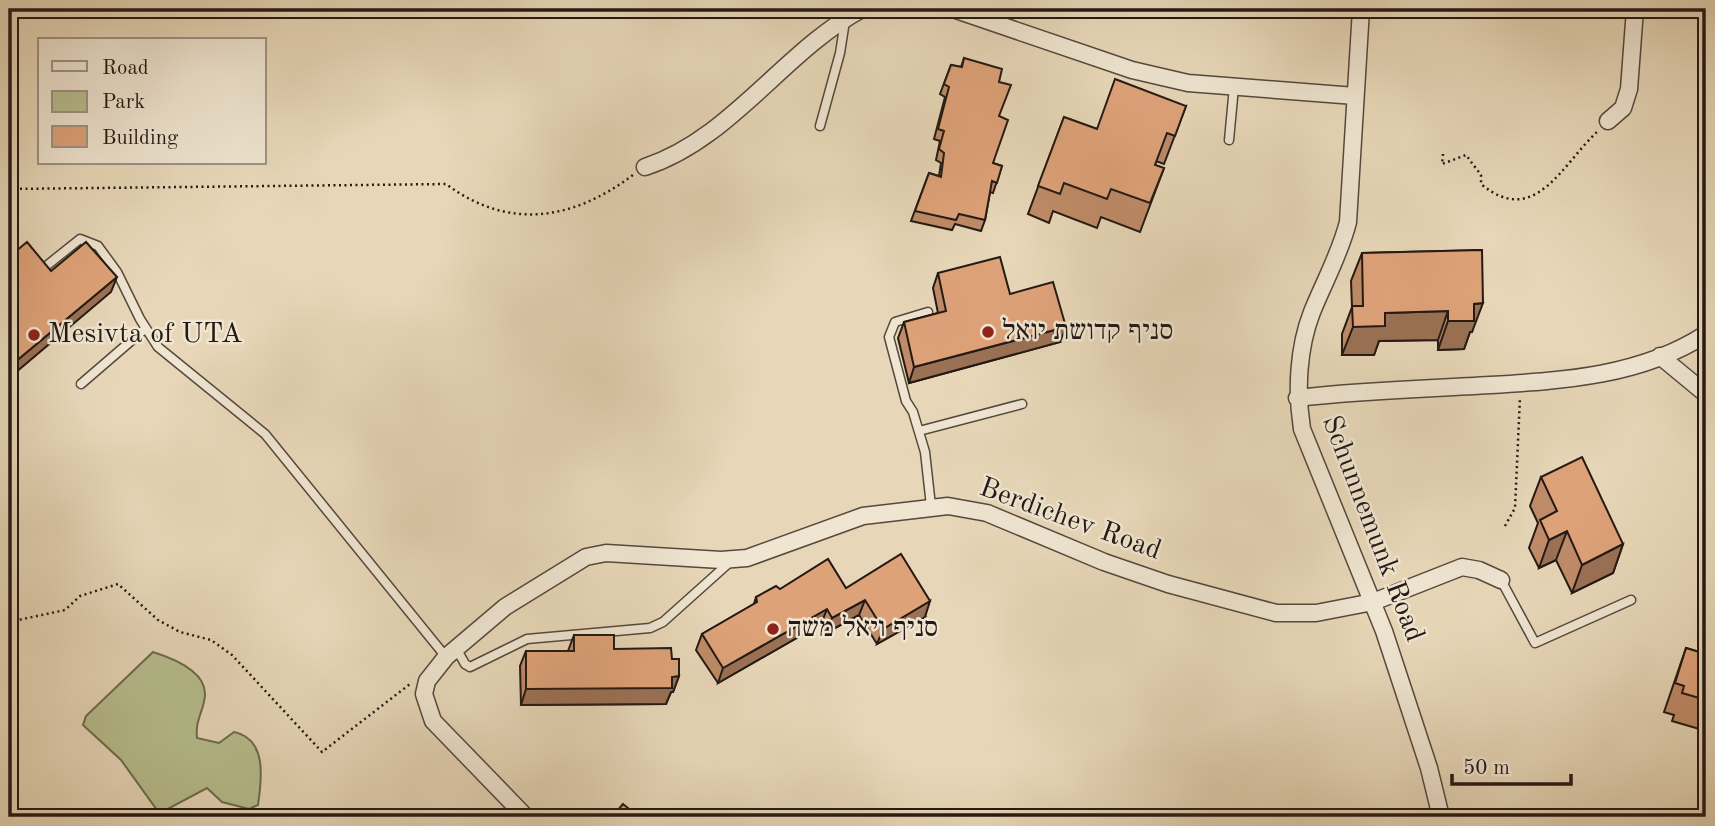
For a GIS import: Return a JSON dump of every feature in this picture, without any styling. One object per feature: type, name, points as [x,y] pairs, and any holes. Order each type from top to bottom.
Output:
[{"type":"street","points":[[645,167],[678,153],[726,118],[835,23],[862,9]]},
{"type":"street","points":[[953,9],[1132,70],[1188,83],[1355,96]]},
{"type":"street","name":"Schunnemunk Road","points":[[1361,9],[1348,222],[1341,248],[1305,334],[1297,398],[1302,429],[1373,602],[1429,768],[1441,817]]},
{"type":"street","points":[[1608,121],[1623,107],[1629,89],[1635,9]]},
{"type":"street","points":[[1297,398],[1520,383],[1605,374],[1660,356],[1706,334]]},
{"type":"street","points":[[1660,356],[1706,394]]},
{"type":"street","name":"Berdichev Road","points":[[427,681],[451,653],[505,607],[586,557],[606,552],[747,558],[863,516],[931,506],[987,513],[1104,562],[1168,584],[1276,613],[1317,613],[1373,602],[1462,567],[1479,570],[1501,580]]},
{"type":"street","points":[[427,681],[424,694],[433,721],[526,817]]},
{"type":"lane","points":[[820,126],[840,53],[845,18]]},
{"type":"lane","points":[[1229,140],[1234,87]]},
{"type":"lane","points":[[45,267],[80,239],[98,246],[117,272],[158,347],[265,434],[451,653],[470,667],[527,639],[650,628],[663,622],[733,559]]},
{"type":"lane","points":[[928,312],[895,322],[889,337],[906,401],[914,412],[925,452],[931,506]]},
{"type":"lane","points":[[81,384],[146,328]]},
{"type":"lane","points":[[919,431],[1022,404]]},
{"type":"lane","points":[[1501,580],[1535,643],[1631,600]]},
{"type":"path","points":[[1443,154],[1442,164],[1466,156],[1481,175],[1481,184],[1497,197],[1526,200],[1546,189],[1608,121]]},
{"type":"path","points":[[9,189],[446,184],[479,205],[526,215],[576,206],[612,191],[645,167]]},
{"type":"path","points":[[1504,526],[1515,508],[1520,383]]},
{"type":"path","points":[[9,622],[65,611],[80,596],[118,584],[158,620],[180,632],[211,640],[232,654],[323,752],[409,684],[427,681]]},
{"type":"green space","points":[[153,652],[186,667],[200,679],[205,695],[197,726],[197,738],[219,743],[234,732],[245,736],[252,743],[260,761],[258,805],[249,809],[222,802],[207,788],[164,811],[157,810],[121,760],[83,725],[86,716]]},
{"type":"building","points":[[964,58],[1002,69],[999,82],[1011,85],[999,116],[1008,120],[993,163],[1002,166],[997,183],[992,181],[985,220],[959,214],[956,220],[915,211],[929,173],[941,177],[944,153],[939,149],[944,131],[938,129],[949,87],[944,84],[951,65],[962,67]]},
{"type":"building","points":[[1115,79],[1186,106],[1175,136],[1167,133],[1155,165],[1164,168],[1150,203],[1111,189],[1107,199],[1064,183],[1060,194],[1038,186],[1064,117],[1097,129]]},
{"type":"building","name":"Mesivta of UTA","points":[[27,242],[51,271],[86,242],[117,277],[9,367],[9,257]]},
{"type":"building","points":[[1482,250],[1483,303],[1474,304],[1474,321],[1448,321],[1448,311],[1385,313],[1385,326],[1353,327],[1352,306],[1363,306],[1362,253]]},
{"type":"building","name":"סניף קדושת יואל","points":[[1000,257],[1010,294],[1053,282],[1066,327],[914,367],[904,322],[946,311],[938,273]]},
{"type":"building","points":[[1582,457],[1623,544],[1582,565],[1567,531],[1549,540],[1540,520],[1557,511],[1541,477]]},
{"type":"building","name":"סניף ויאל משה","points":[[901,554],[930,601],[883,629],[865,600],[832,618],[827,609],[723,668],[702,634],[757,602],[756,597],[776,586],[780,589],[828,559],[846,588]]},
{"type":"building","points":[[574,635],[614,635],[614,649],[671,648],[672,659],[679,659],[679,676],[672,677],[672,688],[526,689],[526,651],[574,651]]},
{"type":"building","points":[[1686,648],[1706,654],[1706,700],[1682,693],[1684,686],[1675,683]]},
{"type":"building","points":[[623,804],[639,817],[612,817]]},
{"type":"place","name":"סניף קדושת יואל","points":[[988,332]]},
{"type":"place","name":"Mesivta of UTA","points":[[34,335]]},
{"type":"place","name":"סניף ויאל משה","points":[[773,629]]}]
